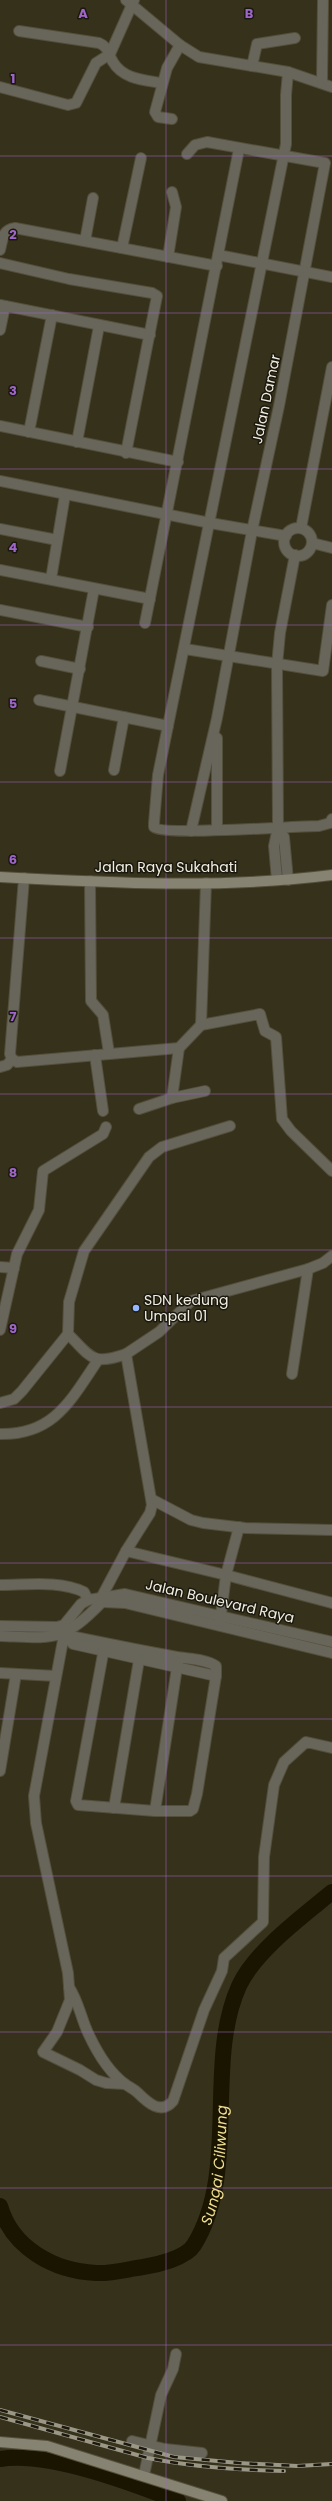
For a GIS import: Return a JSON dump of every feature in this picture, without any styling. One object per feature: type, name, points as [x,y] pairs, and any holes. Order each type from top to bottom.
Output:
[{"type":"main road","name":"Jalan Raya Sukahati","points":[[0,877],[141,884],[288,880],[332,874]]},
{"type":"main road","points":[[0,2442],[47,2446],[144,2475],[222,2501]]},
{"type":"street","points":[[322,83],[323,0]]},
{"type":"street","points":[[0,87],[72,106],[80,96],[96,63],[110,54],[130,1],[180,45],[208,59],[288,72],[332,87]]},
{"type":"street","points":[[18,31],[99,43],[106,46],[119,70],[129,76],[161,83]]},
{"type":"street","points":[[252,66],[258,44],[295,38]]},
{"type":"street","points":[[172,119],[155,115],[161,83],[167,68],[180,45]]},
{"type":"street","points":[[288,72],[286,95],[287,126],[284,155],[155,793],[154,827],[160,831],[191,831],[319,826],[330,823],[332,819]]},
{"type":"street","points":[[187,154],[201,143],[284,155]]},
{"type":"street","points":[[145,624],[239,149]]},
{"type":"street","name":"Jalan Damar","points":[[217,718],[252,531],[305,272],[325,163],[284,155]]},
{"type":"street","points":[[122,248],[141,158]]},
{"type":"street","points":[[168,257],[176,207],[172,192]]},
{"type":"street","points":[[85,241],[93,198]]},
{"type":"street","points":[[0,250],[4,232],[8,229],[15,228],[217,266]]},
{"type":"street","points":[[218,255],[332,277]]},
{"type":"street","points":[[0,262],[69,279],[152,293],[157,296],[126,453]]},
{"type":"street","points":[[0,330],[2,305],[99,326],[150,335]]},
{"type":"street","points":[[28,432],[52,315]]},
{"type":"street","points":[[77,442],[99,326]]},
{"type":"street","points":[[301,528],[332,367]]},
{"type":"street","points":[[0,426],[126,453],[178,462]]},
{"type":"street","points":[[0,482],[166,515],[286,536]]},
{"type":"street","points":[[51,579],[65,495]]},
{"type":"street","points":[[295,528],[301,528],[311,536],[312,543],[304,554],[295,555],[286,548],[286,536],[295,528]]},
{"type":"street","points":[[0,529],[57,540]]},
{"type":"street","points":[[312,543],[332,548]]},
{"type":"street","points":[[277,880],[274,846],[278,827],[277,665],[280,633],[295,555]]},
{"type":"street","points":[[0,570],[150,599]]},
{"type":"street","points":[[60,771],[94,589]]},
{"type":"street","points":[[184,649],[228,658],[323,671],[332,605]]},
{"type":"street","points":[[0,610],[88,627]]},
{"type":"street","points":[[41,661],[80,669]]},
{"type":"street","points":[[39,700],[168,726]]},
{"type":"street","points":[[114,770],[124,717]]},
{"type":"street","points":[[191,831],[217,718]]},
{"type":"street","points":[[217,718],[217,830]]},
{"type":"street","points":[[278,827],[284,837],[288,880]]},
{"type":"street","points":[[24,878],[10,1054],[12,1059],[17,1062],[178,1048]]},
{"type":"street","points":[[90,881],[91,1001],[103,1015],[109,1053]]},
{"type":"street","points":[[201,1025],[206,883]]},
{"type":"street","points":[[172,1098],[178,1048],[201,1025],[256,1014],[262,1016],[265,1031],[276,1037],[282,1118],[290,1131],[332,1171]]},
{"type":"street","points":[[95,1055],[103,1110]]},
{"type":"street","points":[[0,1067],[7,1065],[12,1059]]},
{"type":"street","points":[[139,1109],[172,1098],[205,1091]]},
{"type":"street","points":[[0,1402],[14,1399],[22,1391],[68,1334],[69,1302],[84,1251],[149,1157],[162,1147],[230,1126]]},
{"type":"street","points":[[0,1330],[19,1248],[37,1217],[43,1171],[103,1134],[106,1127]]},
{"type":"street","points":[[68,1334],[92,1357],[104,1361],[126,1354],[159,1332],[191,1301],[308,1269],[323,1263],[332,1256]]},
{"type":"street","points":[[0,1267],[14,1268]]},
{"type":"street","points":[[292,1374],[308,1269]]},
{"type":"street","points":[[0,1636],[42,1637],[64,1634],[85,1620],[102,1600],[126,1552],[150,1513],[153,1500],[126,1354]]},
{"type":"street","points":[[0,1434],[32,1431],[58,1416],[71,1400],[98,1360]]},
{"type":"street","points":[[153,1500],[191,1520],[239,1527],[332,1530]]},
{"type":"street","points":[[221,1620],[226,1575],[239,1527]]},
{"type":"street","points":[[126,1552],[226,1575],[332,1603]]},
{"type":"street","points":[[0,1585],[54,1585],[77,1588],[84,1592],[88,1600],[81,1604],[67,1622],[34,1796],[36,1823],[70,1986],[70,2000],[67,2011],[57,2032],[43,2052],[80,2070],[96,2080],[106,2083],[124,2084]]},
{"type":"street","name":"Jalan Boulevard Raya","points":[[88,1600],[102,1600],[115,1594],[125,1594],[221,1620],[332,1653]]},
{"type":"street","name":"Jalan Boulevard Raya","points":[[221,1620],[332,1642]]},
{"type":"street","points":[[0,1626],[64,1634],[73,1644],[104,1647],[178,1662],[214,1665],[217,1669],[216,1676],[193,1809],[186,1812],[80,1806],[76,1801],[104,1647]]},
{"type":"street","points":[[114,1808],[140,1655]]},
{"type":"street","points":[[155,1811],[178,1662]]},
{"type":"street","points":[[0,1673],[56,1676]]},
{"type":"street","points":[[0,1771],[16,1674]]},
{"type":"street","points":[[70,1986],[77,1998],[88,2033],[95,2047],[124,2084],[158,2108],[165,2108],[173,2101],[204,2010],[222,1971],[224,1958],[263,1922],[264,1857],[271,1802],[280,1768],[306,1742],[332,1748]]},
{"type":"street","points":[[144,2475],[163,2390],[173,2369],[176,2354]]},
{"type":"street","points":[[132,2441],[150,2446],[202,2453]]},
{"type":"waterway","name":"Sungai Ciliwung","points":[[0,2206],[6,2221],[14,2234],[25,2245],[50,2262],[65,2268],[96,2273],[108,2273],[163,2263],[185,2254],[190,2250],[208,2216],[216,2184],[224,2049],[229,2016],[239,1986],[246,1973],[268,1947],[294,1923],[332,1892]]},
{"type":"waterway","points":[[0,2459],[20,2458],[65,2464],[90,2470],[178,2501]]},
{"type":"railway","points":[[0,2410],[174,2457],[239,2463],[297,2466],[332,2464]]},
{"type":"railway","points":[[0,2417],[148,2458],[216,2468],[284,2471]]},
{"type":"place","name":"SDN kedung Umpal 01","points":[[136,1308]]}]
